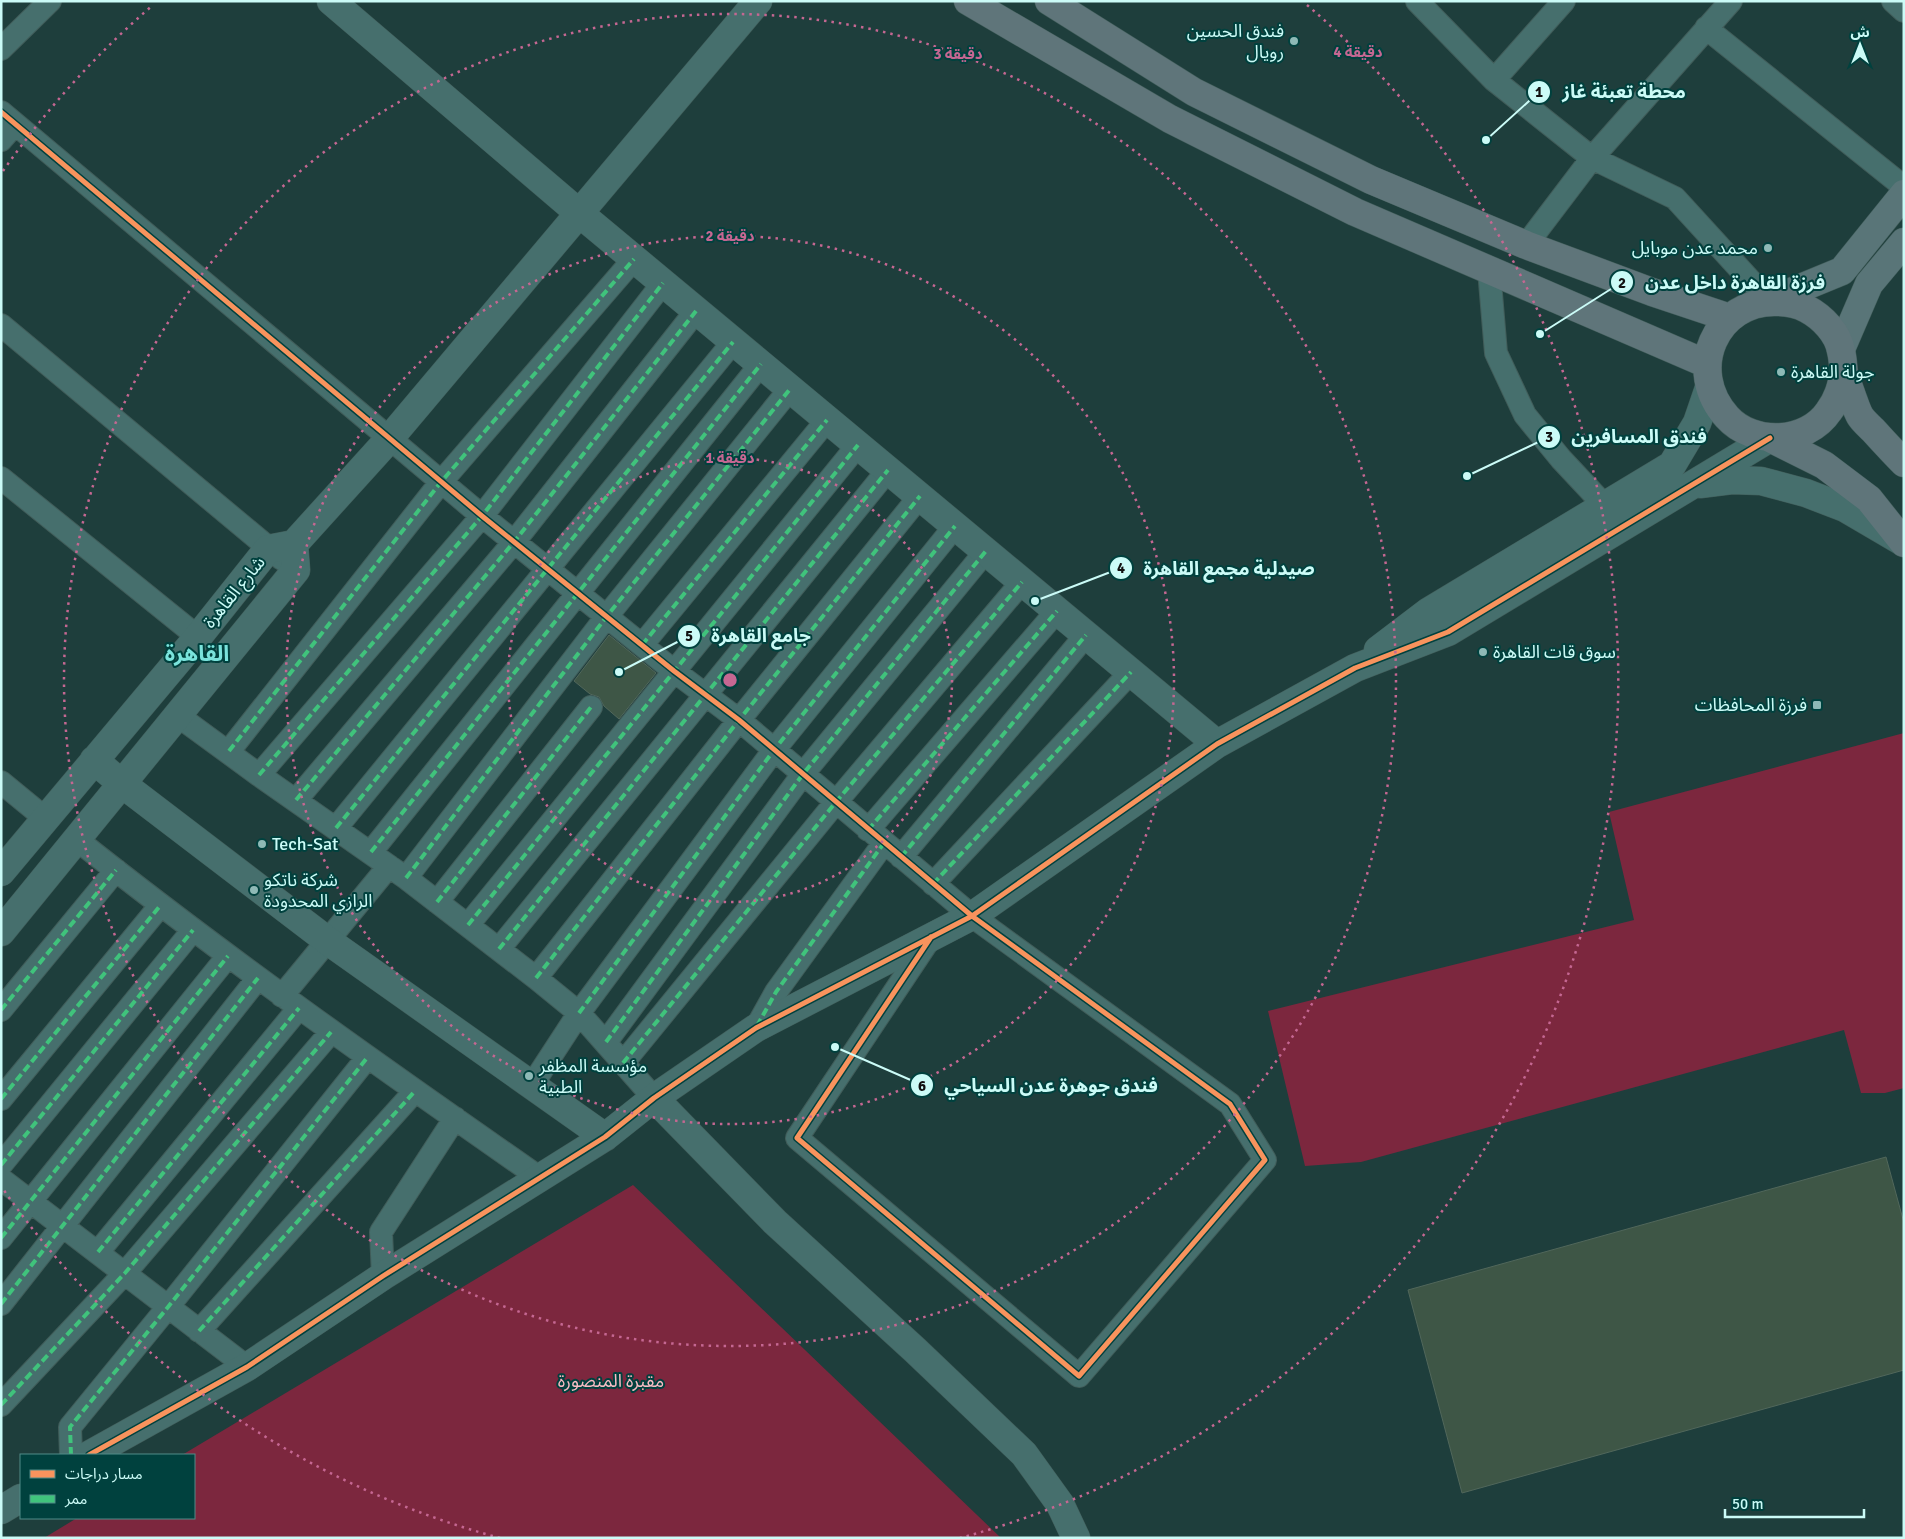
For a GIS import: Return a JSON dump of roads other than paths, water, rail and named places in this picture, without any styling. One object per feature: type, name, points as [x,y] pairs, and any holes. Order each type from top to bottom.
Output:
[{"type":"highway","points":[[968,1],[1170,120],[1355,212],[1489,270],[1708,376]]},
{"type":"highway","points":[[1049,1],[1194,92],[1371,180],[1526,245],[1652,292],[1730,318]]},
{"type":"highway","points":[[1904,463],[1860,416],[1833,332],[1821,318],[1805,308],[1788,302],[1769,302],[1748,307],[1730,318],[1714,339],[1708,376],[1718,407],[1732,422],[1750,433],[1770,438],[1824,465],[1869,498],[1904,543]]},
{"type":"highway","points":[[1770,438],[1792,436],[1812,427],[1828,413],[1840,394],[1843,361]]},
{"type":"main road","points":[[1769,302],[1842,271],[1904,194]]},
{"type":"main road","points":[[1843,361],[1870,284],[1904,242]]},
{"type":"street","points":[[5,36],[50,1]]},
{"type":"street","points":[[331,1],[579,213],[1217,744]]},
{"type":"street","points":[[1,325],[281,546],[390,438],[758,1]]},
{"type":"street","points":[[1417,1],[1494,80],[1592,158],[1675,198],[1769,302]]},
{"type":"street","points":[[1494,80],[1564,1]]},
{"type":"street","points":[[1526,245],[1592,158],[1731,1]]},
{"type":"street","points":[[1706,28],[1904,187]]},
{"type":"street","points":[[6,126],[390,438],[547,569],[674,671],[739,720],[884,844],[972,916],[1230,1104],[1265,1160],[1079,1376],[797,1138],[931,937]]},
{"type":"street","points":[[229,752],[441,482],[634,258]]},
{"type":"street","points":[[1489,270],[1496,353],[1525,415],[1561,459],[1605,506]]},
{"type":"street","points":[[259,774],[482,516],[663,283]]},
{"type":"street","points":[[296,800],[514,542],[696,311]]},
{"type":"street","points":[[336,828],[734,342]]},
{"type":"street","points":[[370,852],[761,364]]},
{"type":"street","points":[[1355,668],[1428,612],[1672,465],[1698,423],[1708,376]]},
{"type":"street","points":[[98,1252],[290,1002],[328,941],[398,872],[790,389]]},
{"type":"street","points":[[642,645],[827,420]]},
{"type":"street","points":[[92,1454],[247,1367],[383,1276],[606,1137],[654,1098],[756,1028],[972,916],[1217,744],[1355,668],[1448,632],[1770,438]]},
{"type":"street","points":[[468,925],[858,446]]},
{"type":"street","points":[[499,949],[888,470]]},
{"type":"street","points":[[1,478],[198,637]]},
{"type":"street","points":[[1689,486],[1732,480],[1761,481],[1806,493],[1845,508],[1904,543]]},
{"type":"street","points":[[536,978],[739,720],[920,496]]},
{"type":"street","points":[[532,1086],[579,1013],[774,750],[954,526]]},
{"type":"street","name":"شارع القاهرة","points":[[1,872],[198,637],[281,546],[296,570],[1,932]]},
{"type":"street","points":[[606,1042],[803,774],[986,551]]},
{"type":"street","points":[[623,1063],[836,802],[1022,582]]},
{"type":"street","points":[[756,1028],[776,992],[1057,611]]},
{"type":"street","points":[[884,844],[1086,635]]},
{"type":"street","points":[[933,884],[1131,672]]},
{"type":"street","points":[[437,902],[591,707]]},
{"type":"street","points":[[178,715],[398,872],[579,1013],[654,1098],[775,1222],[915,1350],[1024,1454],[1060,1504],[1076,1538]]},
{"type":"street","points":[[94,760],[328,941],[606,1137]]},
{"type":"street","points":[[1,782],[46,819]]},
{"type":"street","points":[[76,839],[160,906],[331,1032],[540,1178]]},
{"type":"street","points":[[1,1010],[116,870]]},
{"type":"street","points":[[1,1099],[160,906]]},
{"type":"street","points":[[1,1165],[193,930]]},
{"type":"street","points":[[1,1238],[228,956]]},
{"type":"street","points":[[1,1304],[258,978]]},
{"type":"street","points":[[1,1406],[125,1273],[331,1032]]},
{"type":"street","points":[[71,1454],[70,1427],[367,1058]]},
{"type":"street","points":[[199,1331],[415,1091]]},
{"type":"street","points":[[383,1276],[381,1232],[454,1118]]},
{"type":"street","points":[[1,1179],[247,1367]]},
{"type":"street","points":[[1,1510],[20,1499]]},
{"type":"place","name":"فندق الحسين رويال","points":[[1294,41]]},
{"type":"place","name":"محطة تعبئة غاز","points":[[1486,140]]},
{"type":"place","name":"محمد عدن موبايل","points":[[1768,248]]},
{"type":"place","name":"فرزة القاهرة داخل عدن","points":[[1540,334]]},
{"type":"place","name":"جولة القاهرة","points":[[1781,372]]},
{"type":"place","name":"فندق المسافرين","points":[[1467,476]]},
{"type":"place","name":"صيدلية مجمع القاهرة","points":[[1035,601]]},
{"type":"place","name":"سوق قات القاهرة","points":[[1483,652]]},
{"type":"place","name":"جامع القاهرة","points":[[619,672]]},
{"type":"place","name":"فرزة المحافظات","points":[[1817,705]]},
{"type":"place","name":"Tech-Sat","points":[[262,844]]},
{"type":"place","name":"شركة ناتكو الرازي المحدودة","points":[[254,890]]},
{"type":"place","name":"فندق جوهرة عدن السياحي","points":[[835,1047]]},
{"type":"place","name":"مؤسسة المظفر الطبية","points":[[529,1076]]},
{"type":"district","name":"القاهرة","points":[[197,653]]},
{"type":"park label","name":"مقبرة المنصورة","points":[[611,1381]]}]
